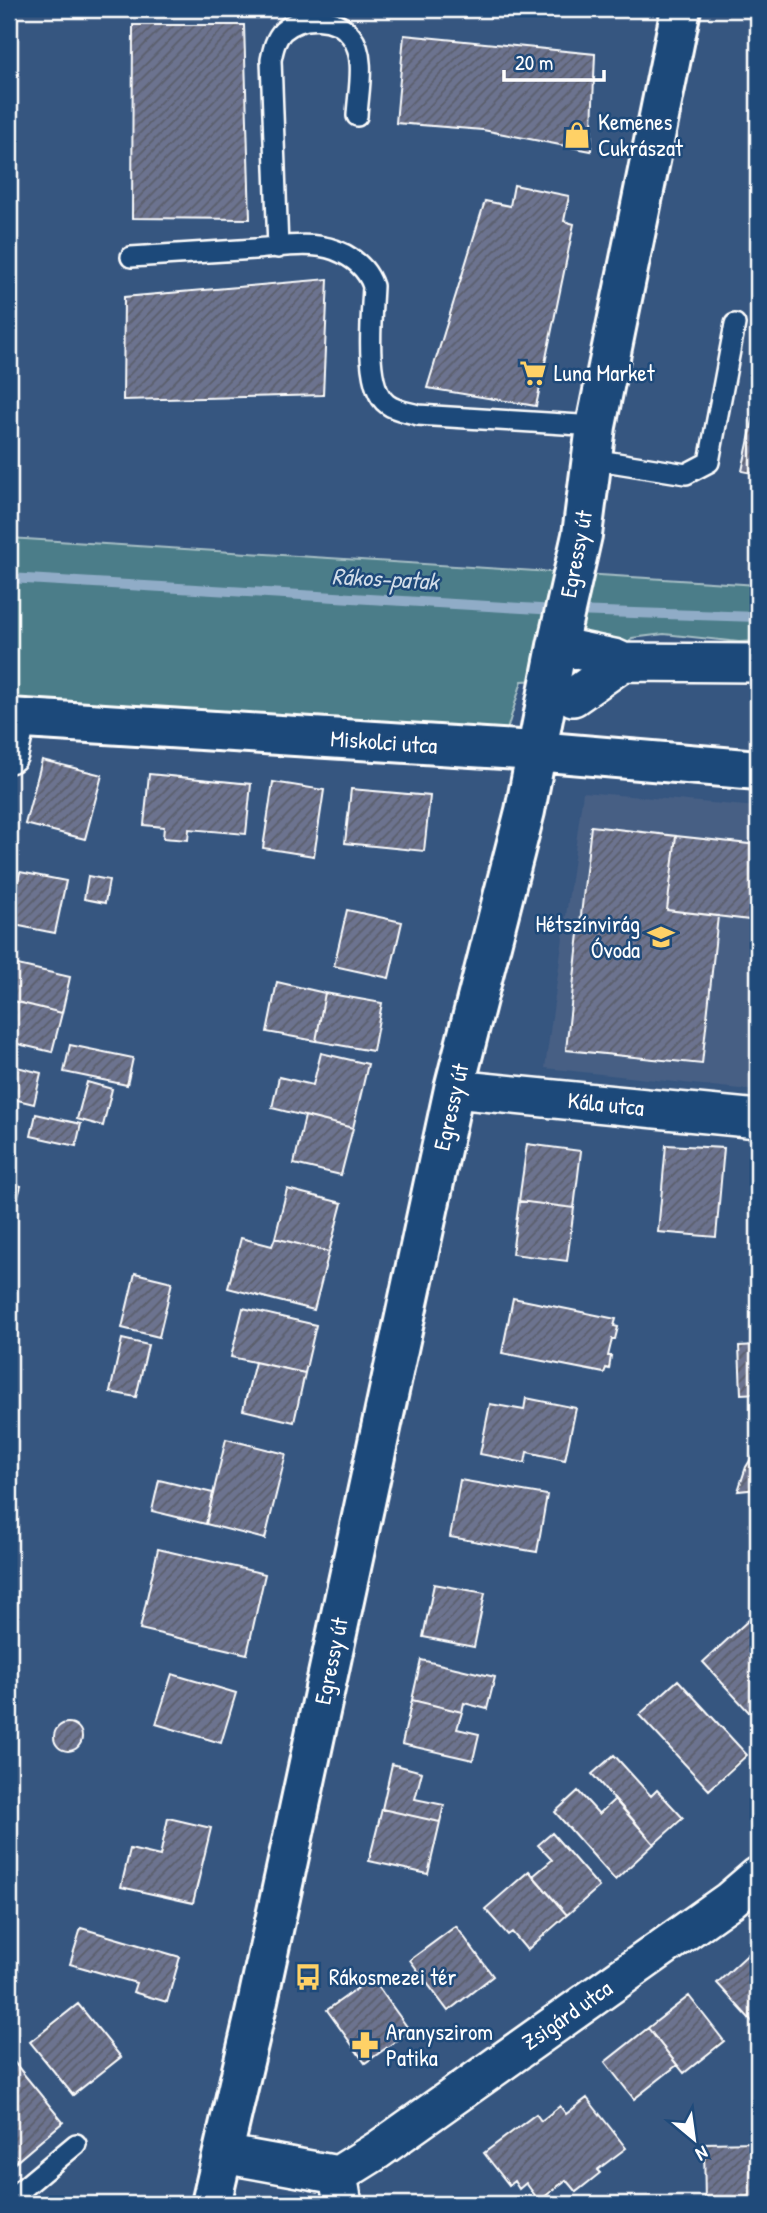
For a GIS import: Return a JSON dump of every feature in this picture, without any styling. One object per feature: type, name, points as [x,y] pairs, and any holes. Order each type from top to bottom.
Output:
[{"type":"street","name":"Egressy út","points":[[211,2204],[454,1089],[522,824],[535,751],[576,566],[594,442],[681,9]]},
{"type":"street","points":[[558,642],[623,662],[758,663]]},
{"type":"street","points":[[573,697],[623,662]]},
{"type":"street","name":"Miskolci utca","points":[[12,730],[535,751],[758,770]]},
{"type":"street","name":"Kála utca","points":[[454,1089],[758,1119]]},
{"type":"street","name":"Zsigárd utca","points":[[341,2189],[378,2150],[719,1908],[758,1876]]},
{"type":"street","points":[[223,2154],[341,2189]]},
{"type":"lane","points":[[278,247],[271,60],[274,45],[282,32],[295,24],[312,19],[328,21],[351,36],[359,61],[357,116]]},
{"type":"lane","points":[[131,257],[278,247],[334,249],[359,263],[369,274],[373,286],[373,382],[385,403],[418,415],[594,442],[686,474],[709,462],[735,324]]},
{"type":"lane","points":[[9,2200],[76,2144]]},
{"type":"shaded area","name":"Hétszínvirág Óvoda","points":[[583,792],[758,807],[758,1091],[545,1068]]},
{"type":"green space","points":[[9,538],[758,585],[758,641],[739,642],[664,634],[632,638],[607,677],[522,681],[506,733],[9,701]]},
{"type":"building","points":[[133,25],[244,25],[250,219],[132,218]]},
{"type":"building","points":[[404,35],[595,54],[591,151],[483,130],[396,123]]},
{"type":"building","points":[[514,185],[569,196],[564,221],[574,224],[536,406],[427,388],[485,201],[510,206]]},
{"type":"building","points":[[328,279],[323,395],[123,400],[124,297]]},
{"type":"building","points":[[758,397],[758,474],[742,471]]},
{"type":"building","points":[[42,760],[102,775],[85,839],[25,824]]},
{"type":"building","points":[[149,774],[251,784],[246,834],[189,829],[188,840],[163,838],[164,827],[144,825]]},
{"type":"building","points":[[273,782],[324,790],[314,856],[263,848]]},
{"type":"building","points":[[351,789],[430,796],[424,851],[345,843]]},
{"type":"building","points":[[591,826],[676,836],[667,910],[718,916],[702,1064],[566,1050]]},
{"type":"building","points":[[676,836],[758,845],[758,921],[667,910]]},
{"type":"building","points":[[20,872],[66,881],[55,933],[9,924]]},
{"type":"building","points":[[88,876],[109,880],[105,903],[84,899]]},
{"type":"building","points":[[347,910],[402,922],[389,978],[334,966]]},
{"type":"building","points":[[9,963],[70,977],[62,1013],[9,1000]]},
{"type":"building","points":[[277,982],[325,993],[316,1041],[267,1032]]},
{"type":"building","points":[[325,993],[382,1003],[373,1051],[316,1041]]},
{"type":"building","points":[[9,1000],[62,1013],[52,1052],[9,1042]]},
{"type":"building","points":[[70,1045],[133,1058],[127,1085],[64,1072]]},
{"type":"building","points":[[321,1053],[368,1064],[353,1128],[272,1108],[279,1077],[313,1085]]},
{"type":"building","points":[[9,1065],[41,1073],[34,1104],[9,1098]]},
{"type":"building","points":[[87,1082],[112,1089],[103,1126],[77,1119]]},
{"type":"building","points":[[9,1105],[16,1107],[9,1137]]},
{"type":"building","points":[[36,1114],[81,1124],[76,1146],[31,1136]]},
{"type":"building","points":[[305,1116],[353,1128],[341,1175],[294,1164]]},
{"type":"building","points":[[527,1144],[581,1151],[574,1208],[519,1201]]},
{"type":"building","points":[[666,1145],[724,1148],[716,1237],[658,1232]]},
{"type":"building","points":[[9,1183],[21,1186],[9,1229]]},
{"type":"building","points":[[287,1189],[342,1203],[329,1252],[275,1238]]},
{"type":"building","points":[[519,1201],[574,1208],[567,1261],[512,1254]]},
{"type":"building","points":[[241,1238],[272,1246],[275,1238],[329,1252],[314,1310],[228,1288]]},
{"type":"building","points":[[135,1273],[172,1282],[159,1337],[122,1328]]},
{"type":"building","points":[[513,1298],[616,1319],[614,1326],[618,1327],[608,1356],[611,1356],[609,1369],[606,1368],[604,1373],[502,1353]]},
{"type":"building","points":[[243,1308],[316,1325],[305,1373],[231,1357]]},
{"type":"building","points":[[122,1339],[148,1345],[136,1397],[110,1392]]},
{"type":"building","points":[[758,1345],[758,1393],[741,1394],[739,1346]]},
{"type":"building","points":[[255,1362],[305,1373],[294,1422],[243,1410]]},
{"type":"building","points":[[526,1398],[576,1408],[565,1460],[527,1452],[525,1463],[480,1454],[490,1404],[524,1410]]},
{"type":"building","points":[[226,1439],[286,1454],[265,1539],[206,1524]]},
{"type":"building","points":[[758,1448],[758,1489],[738,1491],[746,1467]]},
{"type":"building","points":[[159,1480],[213,1493],[206,1524],[152,1511]]},
{"type":"building","points":[[460,1480],[547,1495],[537,1552],[450,1537]]},
{"type":"building","points":[[158,1549],[265,1574],[247,1654],[140,1629]]},
{"type":"building","points":[[434,1584],[485,1593],[474,1647],[423,1637]]},
{"type":"building","points":[[752,1617],[758,1624],[758,1722],[703,1662]]},
{"type":"building","points":[[421,1660],[495,1677],[487,1709],[464,1703],[462,1712],[412,1700]]},
{"type":"building","points":[[172,1674],[236,1693],[221,1743],[156,1724]]},
{"type":"building","points":[[678,1680],[747,1755],[709,1790],[639,1715]]},
{"type":"building","points":[[412,1700],[462,1712],[457,1729],[479,1734],[473,1760],[402,1744]]},
{"type":"building","points":[[68,1723],[78,1727],[82,1737],[78,1747],[68,1751],[58,1747],[54,1737],[58,1727]]},
{"type":"building","points":[[614,1755],[651,1796],[657,1790],[683,1818],[654,1844],[592,1774]]},
{"type":"building","points":[[392,1764],[422,1772],[415,1799],[444,1805],[440,1822],[382,1809]]},
{"type":"building","points":[[578,1791],[599,1814],[615,1799],[654,1844],[615,1880],[555,1812]]},
{"type":"building","points":[[382,1809],[440,1822],[428,1874],[369,1861]]},
{"type":"building","points":[[168,1818],[211,1828],[193,1903],[121,1887],[130,1849],[160,1856]]},
{"type":"building","points":[[552,1833],[599,1887],[567,1915],[533,1876],[552,1860],[538,1845]]},
{"type":"building","points":[[529,1871],[567,1915],[527,1950],[512,1932],[508,1935],[485,1909]]},
{"type":"building","points":[[456,1926],[493,1976],[448,2011],[410,1960]]},
{"type":"building","points":[[81,1928],[180,1957],[167,2002],[133,1992],[136,1983],[70,1964]]},
{"type":"building","points":[[758,1945],[758,2028],[717,1983]]},
{"type":"building","points":[[372,1978],[410,2031],[365,2063],[327,2010]]},
{"type":"building","points":[[689,1996],[724,2041],[684,2073],[648,2028]]},
{"type":"building","points":[[78,2004],[121,2057],[73,2095],[30,2042]]},
{"type":"building","points":[[648,2028],[677,2065],[634,2099],[605,2062]]},
{"type":"building","points":[[9,2056],[63,2122],[9,2168]]},
{"type":"building","points":[[587,2098],[626,2148],[597,2170],[600,2173],[576,2192],[566,2180],[539,2201],[526,2183],[519,2189],[514,2181],[509,2185],[484,2153],[536,2114],[541,2121],[560,2106],[566,2114]]},
{"type":"building","points":[[758,2142],[758,2204],[705,2204],[704,2143]]},
{"type":"waterway","name":"Rákos-patak","points":[[9,578],[557,610]]},
{"type":"waterway","name":"Rákos-patak","points":[[572,611],[758,617]]},
{"type":"place","name":"Kemenes Cukrászat","points":[[577,135]]},
{"type":"place","name":"Luna Market","points":[[533,373]]},
{"type":"place","name":"Hétszínvirág Óvoda","points":[[661,937]]},
{"type":"place","name":"Rákosmezei tér","points":[[308,1977]]},
{"type":"place","name":"Aranyszirom Patika","points":[[365,2045]]}]
